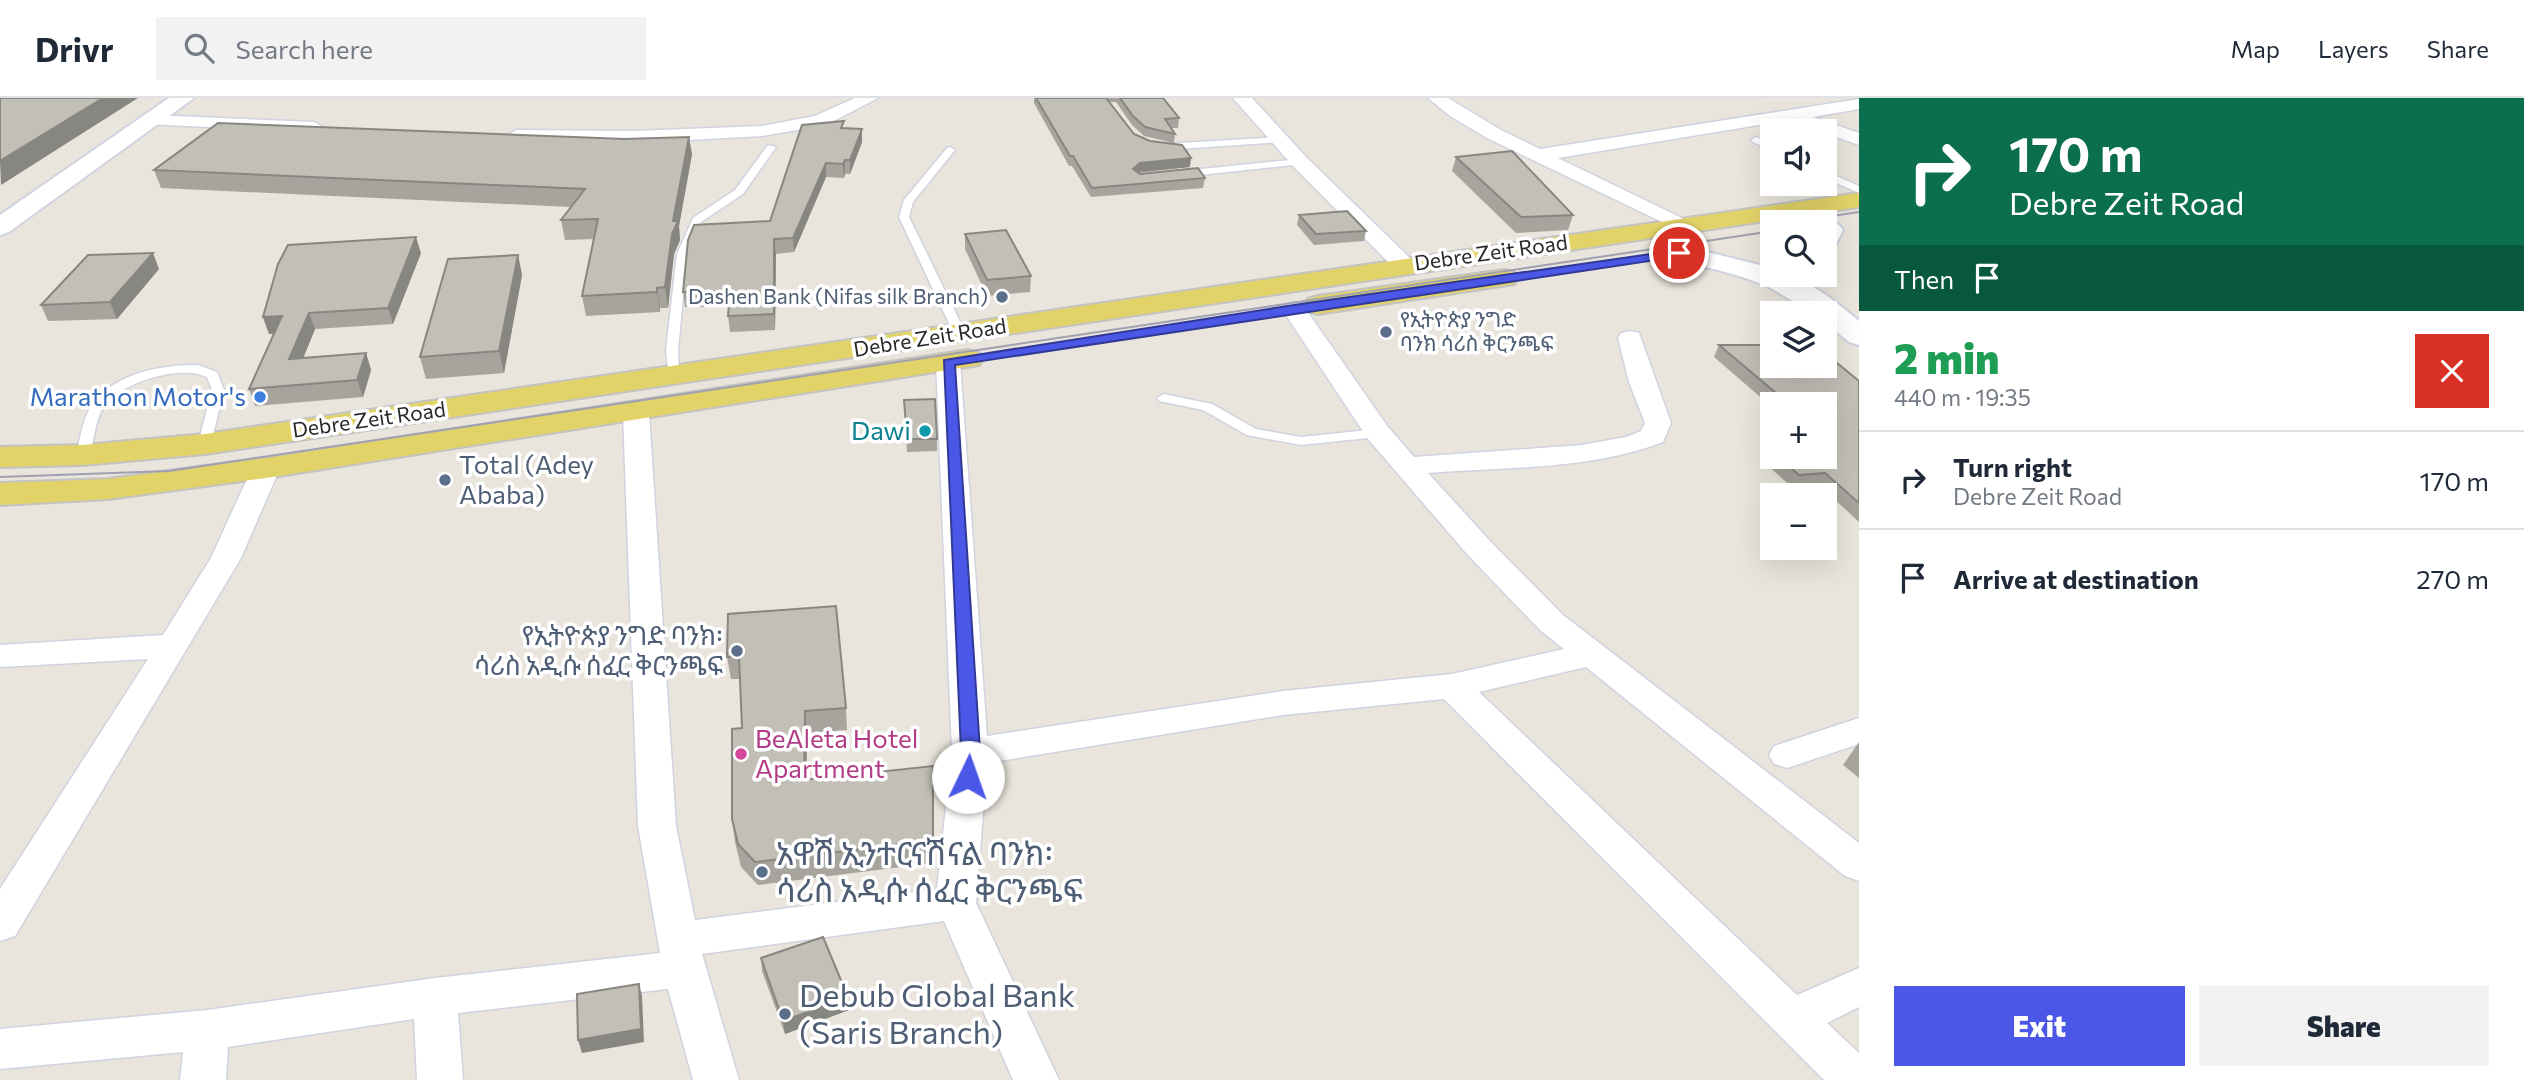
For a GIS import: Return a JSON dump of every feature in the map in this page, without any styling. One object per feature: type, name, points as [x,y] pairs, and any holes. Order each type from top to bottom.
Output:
[{"type":"main road","name":"Debre Zeit Road","points":[[0,457],[83,455],[205,444],[673,375],[954,348],[1294,309],[1681,240],[1859,200]]},
{"type":"main road","points":[[1837,231],[1859,225]]},
{"type":"main road","name":"Debre Zeit Road","points":[[0,495],[108,489],[636,413],[954,348],[1404,265],[1681,240],[1760,239]]},
{"type":"street","points":[[0,227],[183,98]]},
{"type":"street","points":[[499,135],[635,137],[762,131],[820,121],[869,98]]},
{"type":"street","points":[[1242,98],[1300,162],[1404,265]]},
{"type":"street","points":[[1437,98],[1455,112],[1538,155],[1681,240],[1741,267],[1785,282],[1814,298],[1859,336]]},
{"type":"street","points":[[1538,155],[1859,104]]},
{"type":"street","points":[[1791,115],[1859,139]]},
{"type":"street","points":[[152,120],[333,128]]},
{"type":"street","points":[[1825,287],[1859,317]]},
{"type":"street","points":[[1294,309],[1378,433],[1410,466],[1478,547],[1552,623],[1859,865]]},
{"type":"street","points":[[1410,466],[1582,453],[1632,444],[1653,436],[1658,423],[1642,382],[1630,338]]},
{"type":"street","points":[[954,348],[970,751],[956,903],[1036,1080]]},
{"type":"street","points":[[636,413],[657,826],[680,955],[716,1080]]},
{"type":"street","points":[[0,924],[226,558],[266,468]]},
{"type":"street","points":[[0,656],[173,646]]},
{"type":"street","points":[[970,751],[1283,703],[1452,686],[1593,654]]},
{"type":"street","points":[[1452,686],[1855,1080]]},
{"type":"street","points":[[1787,755],[1859,731]]},
{"type":"street","points":[[0,1049],[207,1030],[435,998],[956,903]]},
{"type":"street","points":[[1792,1018],[1859,987]]},
{"type":"street","points":[[435,998],[440,1080]]},
{"type":"street","points":[[203,1080],[207,1030]]},
{"type":"lane","points":[[1155,145],[1193,147],[1280,140]]},
{"type":"lane","points":[[1756,140],[1760,142]]},
{"type":"lane","points":[[673,375],[682,254],[697,220],[739,192],[771,147]]},
{"type":"lane","points":[[950,150],[908,202],[904,217],[954,348]]},
{"type":"lane","points":[[1166,175],[1300,162]]},
{"type":"lane","points":[[1837,180],[1859,190]]},
{"type":"lane","points":[[83,455],[96,407],[112,391],[131,381],[165,372],[197,369],[213,375],[218,390],[205,444]]},
{"type":"lane","points":[[1164,398],[1207,407],[1252,432],[1301,441],[1378,433]]},
{"type":"building","points":[[0,98],[103,98],[0,161]]},
{"type":"building","points":[[1036,98],[1106,98],[1134,134],[1150,141],[1182,145],[1191,158],[1140,163],[1133,169],[1140,174],[1198,168],[1205,178],[1092,188]]},
{"type":"building","points":[[1120,98],[1163,98],[1179,118],[1165,119],[1175,134],[1145,127]]},
{"type":"building","points":[[844,121],[841,128],[862,129],[850,160],[845,160],[843,164],[826,163],[793,238],[774,239],[774,314],[728,316],[730,291],[683,292],[688,240],[694,225],[770,221],[802,125]]},
{"type":"building","points":[[218,123],[625,139],[689,137],[673,221],[678,221],[672,234],[665,287],[657,288],[657,292],[582,296],[598,219],[561,220],[585,189],[154,170]]},
{"type":"building","points":[[1512,151],[1573,215],[1521,217],[1456,157]]},
{"type":"building","points":[[1347,211],[1366,231],[1316,234],[1299,215]]},
{"type":"building","points":[[1006,230],[1031,276],[987,280],[965,234]]},
{"type":"building","points":[[416,237],[388,308],[309,313],[289,359],[366,353],[357,380],[249,389],[282,316],[263,317],[278,264],[288,245]]},
{"type":"building","points":[[153,253],[110,302],[41,305],[88,255]]},
{"type":"building","points":[[518,255],[499,351],[420,357],[448,259]]},
{"type":"building","points":[[1719,345],[1760,345],[1760,378],[1837,378],[1837,363],[1859,381],[1859,503],[1825,473],[1799,475],[1792,469],[1837,469],[1837,392],[1775,392]]},
{"type":"building","points":[[935,399],[937,439],[907,439],[904,400]]},
{"type":"building","points":[[836,606],[846,708],[805,711],[804,780],[933,766],[933,840],[755,862],[738,844],[732,819],[732,729],[742,728],[739,656],[727,657],[728,614]]},
{"type":"building","points":[[823,937],[848,997],[783,1021],[761,958]]},
{"type":"building","points":[[639,984],[641,1029],[578,1040],[577,994]]},
{"type":"tram line","points":[[1837,215],[1859,212]]},
{"type":"tram line","points":[[0,477],[169,471],[1760,233]]},
{"type":"place","name":"Dashen Bank (Nifas silk Branch)","points":[[1002,297]]},
{"type":"place","name":"የኢትዮጵያ ንግድ ባንክ ሳሪስ ቅርንጫፍ","points":[[1386,332]]},
{"type":"place","name":"Marathon Motor's","points":[[260,397]]},
{"type":"place","name":"Dawi","points":[[925,431]]},
{"type":"place","name":"Total (Adey Ababa)","points":[[445,480]]},
{"type":"place","name":"የኢትዮጵያ ንግድ ባንክ፡ ሳሪስ አዲሱ ሰፈር ቅርንጫፍ","points":[[737,651]]},
{"type":"place","name":"BeAleta Hotel Apartment","points":[[741,754]]},
{"type":"place","name":"አዋሽ ኢንተርናሽናል ባንክ፡ ሳሪስ አዲሱ ሰፈር ቅርንጫፍ","points":[[762,872]]},
{"type":"place","name":"Debub Global Bank (Saris Branch)","points":[[785,1014]]},
{"type":"route","points":[[968,777],[970,751],[948,362],[1679,253]]}]
